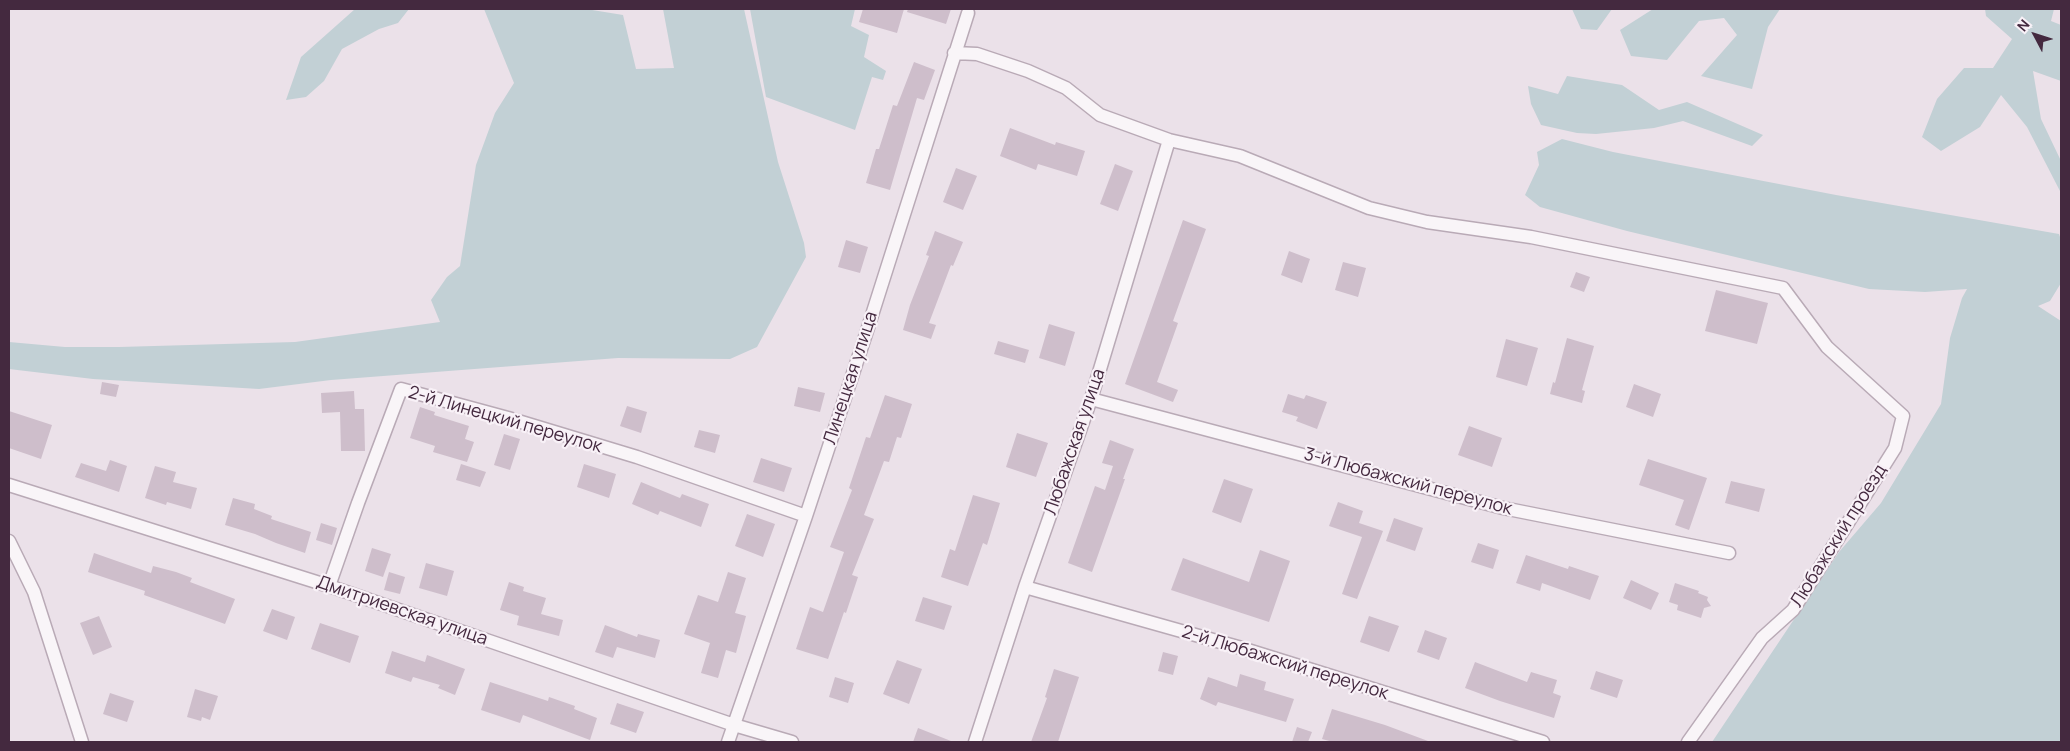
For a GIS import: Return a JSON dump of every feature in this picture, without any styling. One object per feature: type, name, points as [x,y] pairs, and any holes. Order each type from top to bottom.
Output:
[{"type":"street","name":"Линецкая улица","points":[[728,742],[806,516],[968,13]]},
{"type":"street","points":[[954,53],[977,54],[1028,71],[1066,88],[1100,115],[1169,140]]},
{"type":"street","name":"Любажская улица","points":[[975,742],[1025,587],[1091,398],[1169,140]]},
{"type":"street","name":"Любажский проезд","points":[[1169,140],[1240,156],[1369,208],[1427,222],[1531,237],[1783,288],[1827,347],[1903,416],[1894,448],[1793,610],[1762,638],[1688,742]]},
{"type":"street","name":"2-й Линецкий переулок","points":[[329,586],[401,389],[508,418],[637,457],[806,516]]},
{"type":"street","name":"3-й Любажский переулок","points":[[1091,398],[1503,508],[1729,553]]},
{"type":"street","name":"Дмитриевская улица","points":[[9,485],[329,586],[734,725],[792,742]]},
{"type":"street","points":[[9,541],[34,592],[82,742]]},
{"type":"street","name":"2-й Любажский переулок","points":[[1025,587],[1238,647],[1543,742]]},
{"type":"shaded area","points":[[355,9],[409,9],[398,23],[379,29],[342,49],[324,81],[306,97],[286,100],[301,57]]},
{"type":"shaded area","points":[[484,9],[586,9],[623,15],[636,69],[674,68],[663,9],[744,9],[778,162],[804,243],[806,257],[757,347],[730,359],[618,358],[331,380],[259,389],[93,379],[9,369],[9,342],[65,347],[119,347],[295,342],[440,322],[431,300],[447,277],[460,266],[476,165],[495,113],[514,83]]},
{"type":"shaded area","points":[[750,9],[855,9],[851,26],[869,35],[864,57],[886,71],[883,80],[872,77],[855,130],[766,97]]},
{"type":"shaded area","points":[[1572,9],[1612,9],[1597,30],[1581,29]]},
{"type":"shaded area","points":[[1653,9],[1780,9],[1768,27],[1752,89],[1701,76],[1737,35],[1724,18],[1699,21],[1667,60],[1631,56],[1620,30]]},
{"type":"shaded area","points":[[1985,9],[2054,9],[2051,21],[2061,25],[2061,81],[2033,71],[2041,119],[2061,161],[2061,193],[2027,127],[2001,95],[1980,127],[1941,151],[1922,137],[1937,99],[1964,68],[1993,68],[2012,39],[1986,16]]},
{"type":"shaded area","points":[[1567,76],[1622,85],[1659,110],[1687,102],[1763,135],[1752,146],[1683,121],[1654,128],[1596,134],[1577,133],[1541,125],[1531,104],[1528,86],[1558,94]]},
{"type":"shaded area","points":[[1562,139],[1613,152],[1836,195],[2059,234],[2061,240],[2061,283],[2050,301],[2038,306],[2061,321],[2061,742],[1712,742],[1839,552],[1881,503],[1941,404],[1950,338],[1962,298],[1967,289],[1925,292],[1869,289],[1627,231],[1540,207],[1525,195],[1539,165],[1537,152]]},
{"type":"building","points":[[863,9],[904,9],[897,33],[859,22]]},
{"type":"building","points":[[908,9],[951,9],[946,24],[907,12]]},
{"type":"building","points":[[914,62],[935,70],[924,100],[917,98],[890,190],[866,183],[876,149],[879,149],[893,105],[897,106]]},
{"type":"building","points":[[1010,128],[1055,145],[1056,142],[1085,151],[1077,176],[1038,164],[1036,170],[1000,156]]},
{"type":"building","points":[[1115,164],[1133,171],[1118,211],[1100,204]]},
{"type":"building","points":[[956,168],[977,176],[963,210],[943,202]]},
{"type":"building","points":[[1183,220],[1206,229],[1173,321],[1178,323],[1157,382],[1178,390],[1173,402],[1125,384]]},
{"type":"building","points":[[935,231],[963,242],[953,266],[951,265],[929,323],[936,325],[931,339],[903,330],[910,305],[929,256],[926,255]]},
{"type":"building","points":[[846,240],[868,247],[860,273],[838,267]]},
{"type":"building","points":[[1289,251],[1310,259],[1302,283],[1281,275]]},
{"type":"building","points":[[1343,262],[1366,268],[1358,297],[1335,290]]},
{"type":"building","points":[[1576,272],[1590,277],[1584,292],[1570,287]]},
{"type":"building","points":[[1716,290],[1768,303],[1757,344],[1705,331]]},
{"type":"building","points":[[1049,324],[1075,332],[1065,366],[1039,358]]},
{"type":"building","points":[[1567,338],[1594,346],[1582,390],[1585,391],[1582,403],[1550,394],[1553,382],[1555,383]]},
{"type":"building","points":[[1506,339],[1538,348],[1527,386],[1496,377]]},
{"type":"building","points":[[998,341],[1029,350],[1025,363],[994,354]]},
{"type":"building","points":[[102,382],[119,385],[116,397],[100,394]]},
{"type":"building","points":[[1634,384],[1661,394],[1653,417],[1626,407]]},
{"type":"building","points":[[798,387],[825,393],[820,412],[794,406]]},
{"type":"building","points":[[354,391],[355,409],[364,409],[365,451],[341,451],[340,412],[322,413],[321,393]]},
{"type":"building","points":[[1288,394],[1304,399],[1306,395],[1327,402],[1317,429],[1296,421],[1298,417],[1282,412]]},
{"type":"building","points":[[885,395],[912,404],[901,438],[897,437],[889,462],[884,461],[864,515],[874,519],[852,575],[858,577],[828,659],[796,649],[810,607],[823,612],[844,552],[830,547],[852,490],[849,488],[866,437],[870,438]]},
{"type":"building","points":[[627,406],[647,412],[641,433],[620,426]]},
{"type":"building","points":[[420,407],[435,412],[434,415],[469,426],[465,439],[474,442],[467,462],[433,452],[435,446],[410,438]]},
{"type":"building","points":[[9,411],[52,425],[41,459],[9,448]]},
{"type":"building","points":[[1469,426],[1502,438],[1492,467],[1458,455]]},
{"type":"building","points":[[699,430],[720,435],[715,453],[694,447]]},
{"type":"building","points":[[1017,433],[1048,443],[1036,477],[1006,467]]},
{"type":"building","points":[[504,434],[520,439],[510,470],[494,465]]},
{"type":"building","points":[[1110,440],[1134,449],[1092,572],[1068,563],[1095,486],[1105,490],[1113,466],[1102,463]]},
{"type":"building","points":[[761,458],[792,468],[784,492],[753,482]]},
{"type":"building","points":[[1648,459],[1707,478],[1689,530],[1675,525],[1684,500],[1639,485]]},
{"type":"building","points":[[110,460],[127,466],[119,492],[75,477],[81,463],[106,471]]},
{"type":"building","points":[[461,464],[486,472],[480,487],[456,480]]},
{"type":"building","points":[[584,464],[616,474],[609,498],[577,487]]},
{"type":"building","points":[[155,466],[176,472],[173,482],[197,488],[191,509],[167,502],[166,505],[145,498]]},
{"type":"building","points":[[1224,479],[1253,489],[1241,523],[1212,512]]},
{"type":"building","points":[[1731,481],[1765,489],[1759,512],[1725,503]]},
{"type":"building","points":[[641,482],[680,498],[682,494],[709,504],[701,527],[660,511],[658,515],[632,504]]},
{"type":"building","points":[[973,495],[1000,503],[987,545],[983,543],[968,586],[941,577],[950,549],[955,551]]},
{"type":"building","points":[[233,498],[255,504],[254,509],[272,516],[271,519],[311,532],[305,553],[225,525]]},
{"type":"building","points":[[1338,502],[1363,511],[1359,523],[1383,531],[1357,599],[1342,594],[1362,537],[1329,526]]},
{"type":"building","points":[[747,514],[775,524],[763,557],[735,546]]},
{"type":"building","points":[[1394,518],[1423,528],[1415,551],[1386,541]]},
{"type":"building","points":[[321,523],[337,528],[332,545],[316,540]]},
{"type":"building","points":[[1478,543],[1499,550],[1493,569],[1471,562]]},
{"type":"building","points":[[372,548],[391,554],[383,577],[365,571]]},
{"type":"building","points":[[1260,550],[1290,561],[1269,622],[1171,590],[1183,558],[1249,582]]},
{"type":"building","points":[[94,553],[151,573],[153,566],[176,572],[192,578],[190,582],[235,599],[225,624],[144,595],[145,591],[88,572]]},
{"type":"building","points":[[1526,555],[1568,569],[1569,566],[1599,576],[1590,600],[1542,583],[1540,591],[1516,583]]},
{"type":"building","points":[[426,563],[454,571],[447,596],[419,588]]},
{"type":"building","points":[[389,572],[405,577],[400,594],[384,590]]},
{"type":"building","points":[[728,572],[746,578],[735,613],[746,616],[736,653],[726,650],[718,678],[701,673],[710,643],[684,634],[698,595],[718,602]]},
{"type":"building","points":[[1631,580],[1659,593],[1651,610],[1623,598]]},
{"type":"building","points":[[509,582],[524,587],[523,591],[546,598],[541,614],[563,620],[559,636],[517,625],[519,616],[500,610]]},
{"type":"building","points":[[1675,583],[1699,591],[1698,593],[1708,597],[1707,600],[1711,606],[1704,608],[1701,618],[1677,610],[1678,605],[1669,602]]},
{"type":"building","points":[[923,597],[952,606],[944,630],[915,621]]},
{"type":"building","points":[[272,609],[295,617],[287,640],[263,631]]},
{"type":"building","points":[[99,616],[112,647],[93,655],[80,623]]},
{"type":"building","points":[[1369,616],[1399,626],[1389,652],[1360,642]]},
{"type":"building","points":[[320,623],[359,636],[350,663],[311,649]]},
{"type":"building","points":[[605,625],[637,637],[638,634],[660,640],[655,658],[617,647],[613,658],[595,652]]},
{"type":"building","points":[[1425,630],[1447,638],[1439,660],[1417,652]]},
{"type":"building","points":[[392,651],[425,662],[427,655],[465,669],[455,695],[438,688],[440,685],[413,677],[411,682],[385,673]]},
{"type":"building","points":[[1163,652],[1178,656],[1173,675],[1158,671]]},
{"type":"building","points":[[897,660],[922,669],[909,704],[883,694]]},
{"type":"building","points":[[1475,662],[1527,682],[1531,672],[1557,680],[1553,693],[1561,696],[1554,718],[1465,688]]},
{"type":"building","points":[[1054,669],[1079,677],[1058,742],[1031,742],[1047,698],[1045,697]]},
{"type":"building","points":[[1596,671],[1623,680],[1617,698],[1590,689]]},
{"type":"building","points":[[1240,674],[1266,682],[1264,690],[1294,699],[1286,722],[1218,702],[1216,706],[1200,699],[1208,677],[1237,687]]},
{"type":"building","points":[[835,677],[854,683],[848,703],[829,697]]},
{"type":"building","points":[[490,682],[548,701],[549,697],[575,706],[574,709],[597,718],[590,740],[523,715],[520,723],[481,710]]},
{"type":"building","points":[[195,689],[218,696],[210,720],[202,717],[201,721],[187,717]]},
{"type":"building","points":[[110,693],[134,701],[127,722],[103,714]]},
{"type":"building","points":[[617,703],[644,712],[636,733],[610,724]]},
{"type":"building","points":[[1332,709],[1385,725],[1428,741],[1333,742],[1322,739]]},
{"type":"building","points":[[1297,727],[1312,732],[1308,742],[1292,742]]},
{"type":"building","points":[[918,728],[951,741],[951,742],[913,742]]}]
